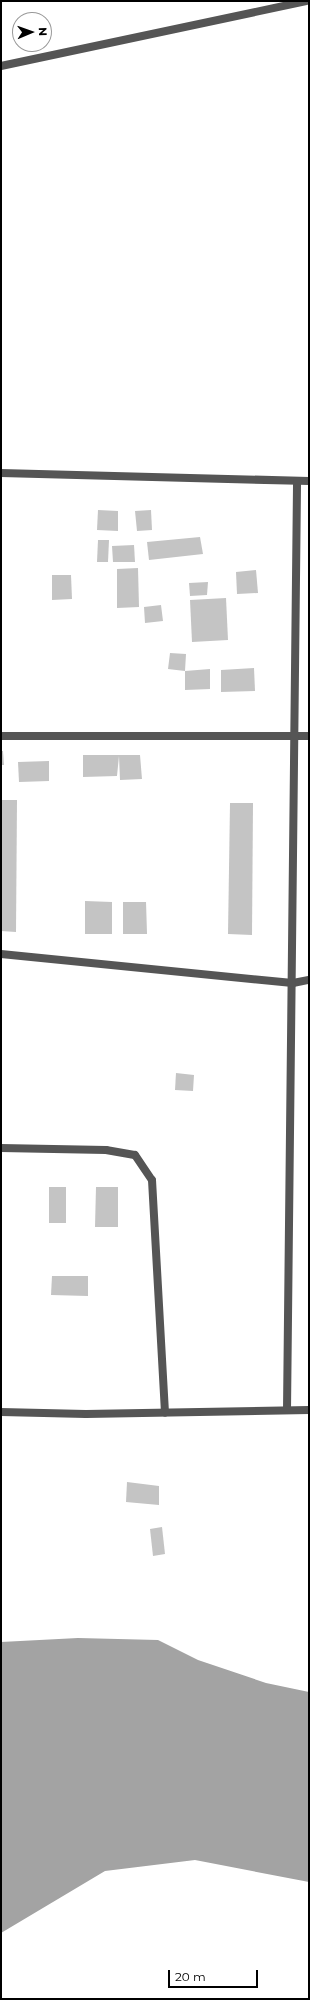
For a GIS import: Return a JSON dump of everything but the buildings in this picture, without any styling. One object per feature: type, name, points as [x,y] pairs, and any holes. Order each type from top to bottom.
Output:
[{"type":"street","points":[[1,66],[306,1]]},
{"type":"street","points":[[1,473],[309,481]]},
{"type":"street","points":[[287,1410],[293,983],[293,736],[297,481]]},
{"type":"street","points":[[1,736],[309,736]]},
{"type":"street","points":[[1,954],[293,983],[309,980]]},
{"type":"street","points":[[1,1148],[106,1150],[135,1156],[152,1180],[165,1413]]},
{"type":"street","points":[[1,1412],[165,1413],[309,1410]]},
{"type":"shaded area","points":[[78,1638],[158,1640],[198,1660],[266,1683],[309,1692],[309,1882],[195,1860],[105,1871],[1,1933],[1,1642]]}]
